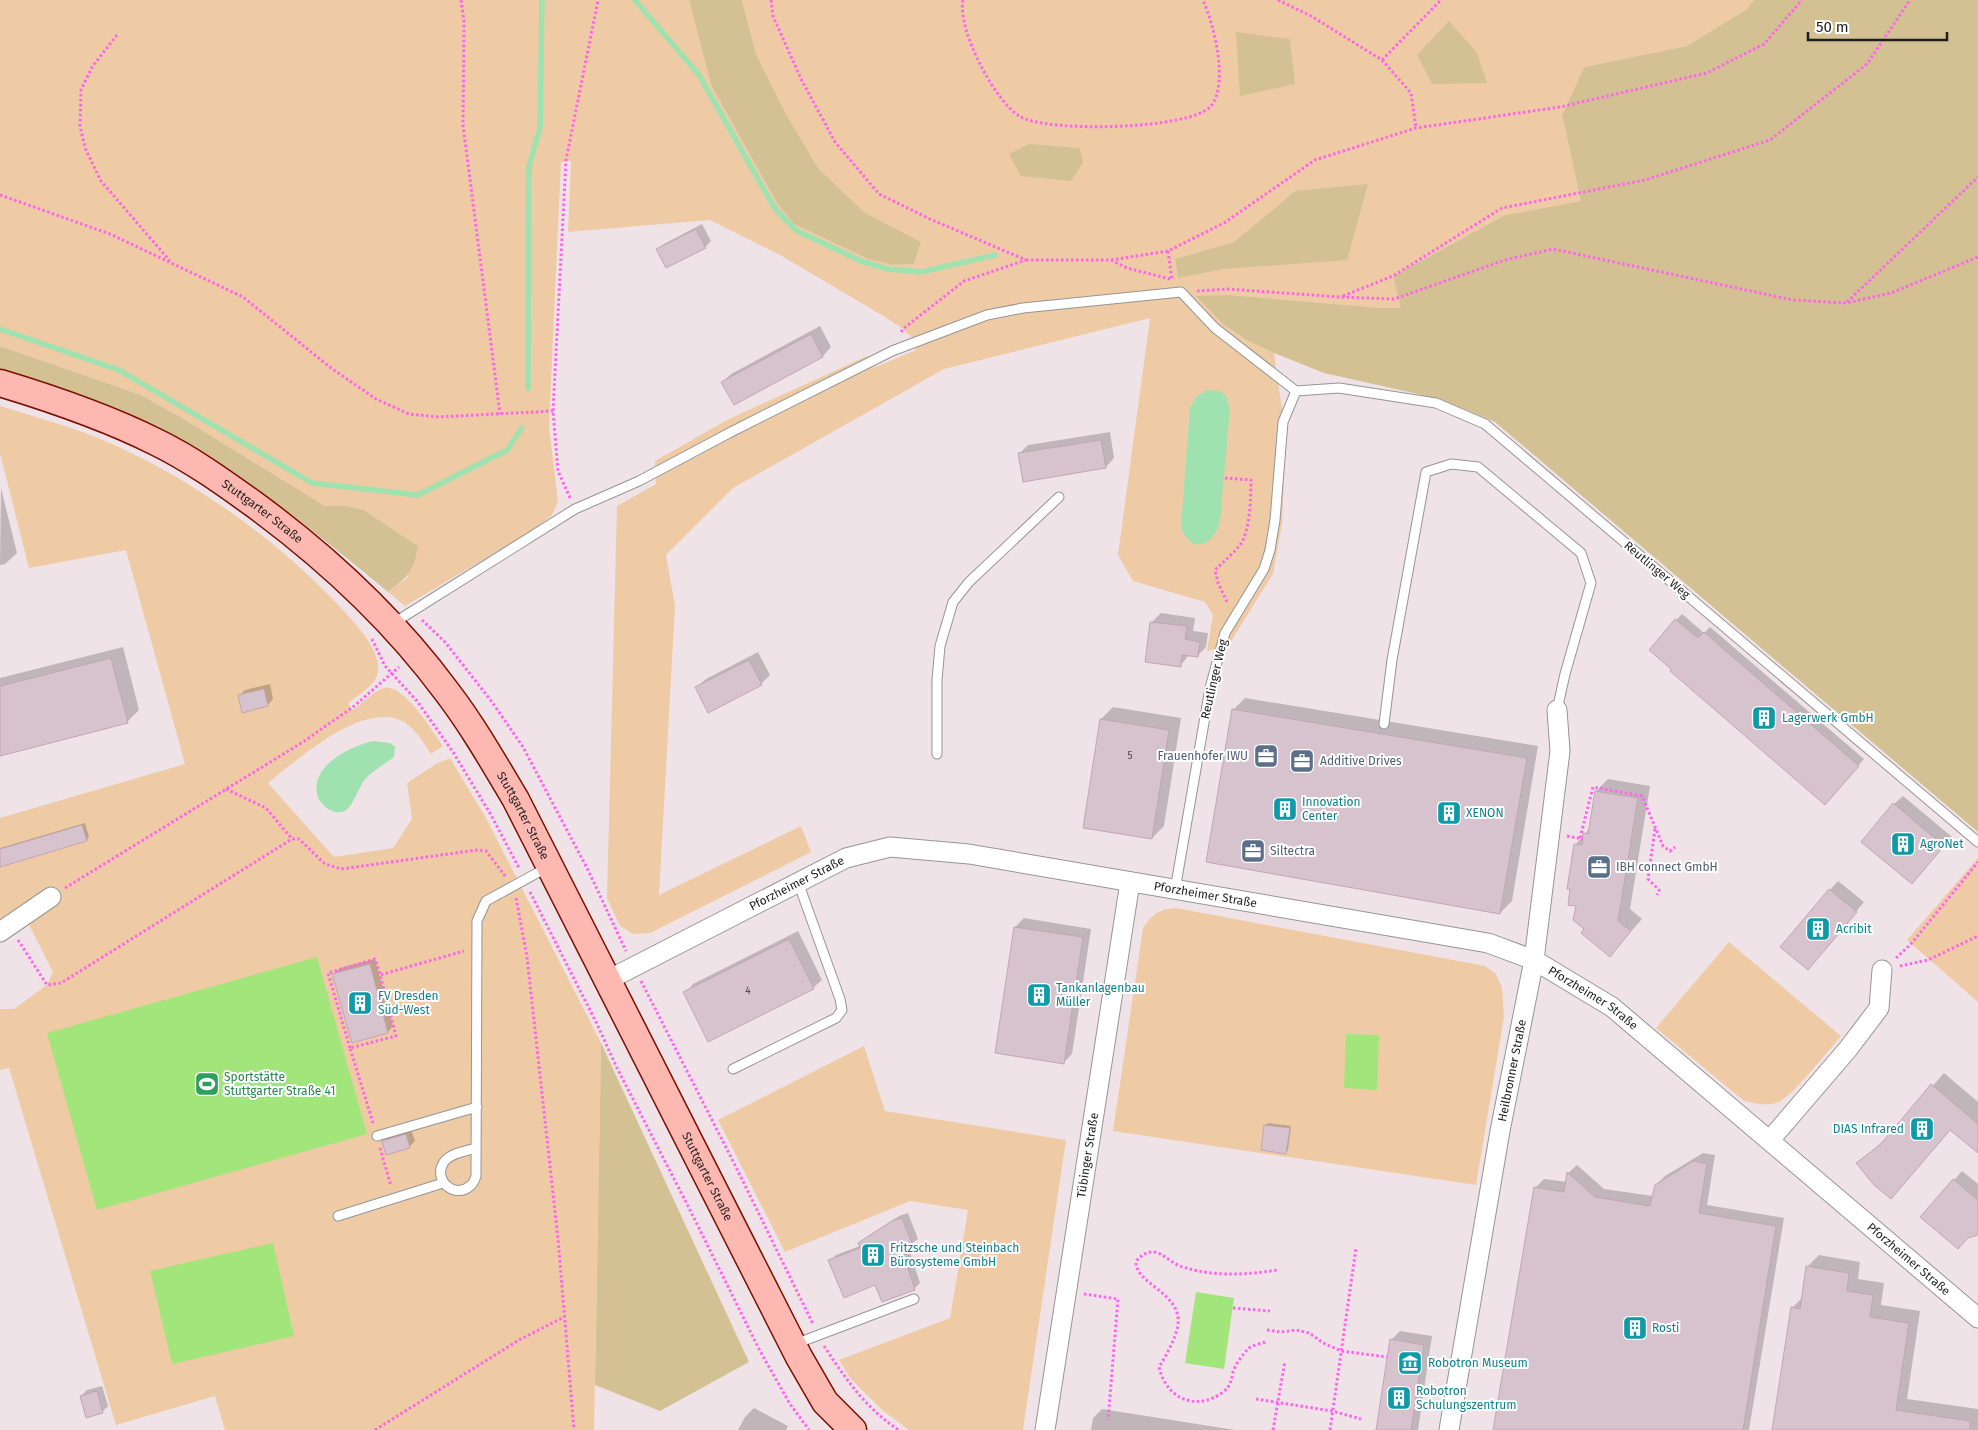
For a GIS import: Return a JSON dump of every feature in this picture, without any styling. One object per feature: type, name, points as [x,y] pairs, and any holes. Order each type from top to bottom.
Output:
[{"type":"main road","name":"Stuttgarter Straße","points":[[0,383],[91,414],[149,438],[219,480],[283,526],[324,560],[391,623],[447,691],[480,738],[516,800],[792,1345],[825,1402],[853,1430]]},
{"type":"street","name":"Heilbronner Straße","points":[[1449,1430],[1500,1131],[1534,960],[1560,750],[1558,710]]},
{"type":"street","name":"Pforzheimer Straße","points":[[608,980],[846,858],[890,847],[969,854],[1488,943],[1534,960],[1612,1007],[1978,1318]]},
{"type":"street","name":"Tübinger Straße","points":[[1045,1430],[1130,882]]},
{"type":"street","points":[[4,929],[51,897]]},
{"type":"street","points":[[1770,1140],[1848,1049],[1879,1008],[1882,970]]},
{"type":"lane","points":[[391,623],[575,509],[639,481],[731,432],[892,351],[987,315],[1023,308],[1181,292],[1215,328],[1296,391]]},
{"type":"lane","name":"Reutlinger Weg","points":[[1175,890],[1210,688],[1225,633],[1264,569],[1270,550],[1275,520],[1283,422],[1296,391],[1339,388],[1436,403],[1485,424],[1978,842]]},
{"type":"lane","points":[[1384,724],[1392,660],[1426,472],[1451,464],[1478,467],[1581,553],[1592,583],[1565,674],[1558,710]]},
{"type":"lane","points":[[937,754],[937,680],[940,646],[953,602],[969,582],[1059,496]]},
{"type":"lane","points":[[476,1148],[453,1155],[444,1162],[440,1172],[443,1183],[451,1190],[461,1190],[470,1186],[476,1176],[477,921],[486,901],[550,866]]},
{"type":"lane","points":[[733,1069],[836,1018],[842,1010],[840,999],[798,882]]},
{"type":"lane","points":[[377,1136],[477,1107]]},
{"type":"lane","points":[[338,1216],[443,1183]]},
{"type":"lane","points":[[792,1345],[914,1299]]},
{"type":"path","points":[[461,0],[464,22],[463,125],[500,414]]},
{"type":"path","points":[[575,509],[558,471],[553,411],[566,160],[598,0]]},
{"type":"path","points":[[771,0],[773,16],[801,79],[835,142],[879,194],[930,219],[1026,260]]},
{"type":"path","points":[[963,0],[963,20],[969,37],[989,80],[1000,98],[1019,116],[1032,122],[1074,127],[1157,124],[1178,120],[1210,108],[1218,94],[1218,56],[1203,0]]},
{"type":"path","points":[[1278,0],[1311,16],[1382,60],[1411,93],[1416,128]]},
{"type":"path","points":[[1382,60],[1441,0]]},
{"type":"path","points":[[892,351],[903,329],[964,280],[1026,260],[1111,260],[1168,251],[1224,224],[1315,160],[1416,128],[1560,107],[1707,74],[1764,44],[1802,0]]},
{"type":"path","points":[[1340,297],[1393,276],[1502,208],[1644,180],[1770,140],[1868,64],[1910,0]]},
{"type":"path","points":[[117,35],[92,67],[82,90],[80,126],[85,148],[101,181],[172,264]]},
{"type":"path","points":[[1846,303],[1978,177]]},
{"type":"path","points":[[0,195],[110,234],[243,297],[331,368],[376,399],[409,414],[438,417],[553,411]]},
{"type":"path","points":[[1168,251],[1172,280],[1181,292],[1227,289],[1394,299],[1505,260],[1553,249],[1793,300],[1846,303],[1891,293],[1978,257]]},
{"type":"path","points":[[1111,260],[1127,268],[1172,280]]},
{"type":"path","points":[[1225,478],[1251,480],[1251,495],[1246,529],[1241,544],[1215,570],[1218,583],[1234,616]]},
{"type":"path","points":[[809,1430],[790,1404],[760,1351],[491,815],[453,752],[417,701],[385,666],[391,623],[437,634],[492,702],[523,747],[588,870],[818,1334],[852,1388],[887,1423],[899,1430]]},
{"type":"path","points":[[51,897],[303,742],[353,707],[437,634]]},
{"type":"path","points":[[1562,835],[1581,839],[1593,787],[1642,796],[1663,846],[1670,851],[1675,846]]},
{"type":"path","points":[[226,789],[266,808],[292,839]]},
{"type":"path","points":[[1656,827],[1648,879],[1659,890],[1657,894]]},
{"type":"path","points":[[4,929],[47,985],[61,982],[292,839],[299,839],[325,864],[341,869],[477,850],[486,851],[513,886],[527,957],[574,1430]]},
{"type":"path","points":[[1882,970],[1911,944],[1978,862]]},
{"type":"path","points":[[1882,970],[1928,960],[1978,936]]},
{"type":"path","points":[[380,975],[477,947]]},
{"type":"path","points":[[350,1048],[396,1036],[375,959],[328,973],[350,1048],[377,1136],[395,1198]]},
{"type":"path","points":[[1330,1430],[1356,1248]]},
{"type":"path","points":[[1265,1342],[1248,1348],[1234,1370],[1232,1381],[1225,1391],[1214,1398],[1201,1402],[1176,1396],[1165,1386],[1159,1367],[1175,1335],[1178,1322],[1175,1310],[1168,1296],[1141,1276],[1136,1266],[1136,1260],[1150,1252],[1160,1254],[1180,1266],[1206,1271],[1255,1273],[1277,1270]]},
{"type":"path","points":[[1066,1292],[1118,1299],[1108,1420]]},
{"type":"path","points":[[1233,1308],[1270,1311]]},
{"type":"path","points":[[375,1430],[519,1340],[564,1316]]},
{"type":"path","points":[[1267,1330],[1281,1332],[1296,1330],[1309,1333],[1325,1344],[1341,1351],[1387,1357]]},
{"type":"path","points":[[1273,1430],[1285,1361]]},
{"type":"path","points":[[1256,1399],[1332,1411],[1361,1419]]},
{"type":"shaded area","points":[[0,0],[689,0],[711,85],[777,203],[794,224],[868,259],[892,265],[914,264],[921,242],[864,212],[818,168],[785,112],[756,54],[742,0],[1754,0],[1747,9],[1687,46],[1584,67],[1562,115],[1581,201],[1505,215],[1393,276],[1402,308],[1381,308],[1230,295],[1224,325],[1248,341],[1274,353],[1286,438],[1282,524],[1273,574],[1228,646],[1207,651],[1213,615],[1205,602],[1133,581],[1118,555],[1150,318],[944,369],[733,488],[666,555],[675,606],[659,895],[801,826],[811,852],[650,933],[633,934],[620,926],[607,898],[617,506],[656,484],[655,461],[727,420],[867,356],[873,368],[916,350],[912,338],[903,329],[780,255],[710,220],[568,232],[571,161],[561,162],[549,426],[558,502],[552,515],[533,530],[405,606],[388,592],[407,578],[418,546],[364,510],[347,506],[325,506],[141,395],[0,346]],"holes":[[[1295,191],[1224,269],[1178,277],[1175,259],[1234,242]]]},
{"type":"shaded area","points":[[689,0],[742,0],[756,54],[785,112],[818,168],[864,212],[921,242],[914,264],[892,265],[868,259],[794,224],[777,203],[711,85]]},
{"type":"shaded area","points":[[1754,0],[1978,0],[1978,832],[1495,422],[1440,399],[1324,373],[1274,353],[1248,341],[1224,325],[1196,296],[1230,295],[1381,308],[1401,308],[1393,276],[1505,215],[1581,201],[1562,115],[1584,67],[1687,46],[1747,9]]},
{"type":"shaded area","points":[[1449,21],[1477,53],[1487,83],[1432,84],[1417,55]]},
{"type":"shaded area","points":[[1236,32],[1290,39],[1295,84],[1240,96]]},
{"type":"shaded area","points":[[1029,144],[1080,148],[1083,163],[1071,181],[1021,176],[1009,154]]},
{"type":"shaded area","points":[[1368,184],[1347,260],[1224,269],[1178,278],[1175,259],[1234,242],[1295,191]]},
{"type":"shaded area","points":[[0,346],[141,395],[325,506],[347,506],[364,510],[418,546],[412,568],[401,582],[388,592],[323,539],[255,488],[184,443],[104,403],[0,370]]},
{"type":"shaded area","points":[[1207,390],[1220,391],[1226,396],[1230,409],[1220,522],[1217,531],[1207,542],[1195,544],[1189,541],[1181,526],[1190,408],[1196,397]]},
{"type":"shaded area","points":[[0,406],[80,431],[151,463],[186,483],[220,505],[284,554],[341,608],[366,637],[376,655],[378,672],[370,686],[348,704],[353,710],[381,689],[389,688],[398,692],[416,708],[443,746],[431,754],[410,726],[400,720],[384,717],[367,719],[348,726],[330,736],[268,783],[334,857],[393,848],[412,819],[407,783],[436,764],[450,758],[486,818],[601,1043],[594,1430],[225,1430],[215,1396],[116,1425],[9,1068],[0,1070],[0,1009],[14,1009],[47,985],[53,972],[24,915],[0,932],[0,867],[87,841],[82,825],[0,849],[0,818],[185,764],[126,550],[29,568],[0,453]]},
{"type":"shaded area","points":[[373,741],[390,743],[395,747],[394,757],[366,778],[349,808],[342,812],[328,809],[318,798],[317,794],[320,774],[334,758],[354,747]]},
{"type":"shaded area","points":[[1978,858],[1978,1002],[1907,940]]},
{"type":"shaded area","points":[[1176,908],[1485,966],[1496,974],[1502,987],[1504,1017],[1476,1185],[1113,1131],[1143,928],[1157,913]]},
{"type":"shaded area","points":[[1729,942],[1841,1036],[1811,1072],[1779,1102],[1761,1104],[1744,1101],[1656,1028]]},
{"type":"shaded area","points":[[601,1043],[749,1362],[660,1411],[595,1385]]},
{"type":"shaded area","points":[[864,1046],[885,1111],[1066,1140],[1023,1430],[909,1430],[882,1410],[851,1379],[839,1360],[950,1318],[968,1210],[910,1201],[785,1252],[718,1120]]},
{"type":"green space","name":"Sportstätte Stuttgarter Straße 41","points":[[317,957],[367,1134],[97,1210],[47,1033]]},
{"type":"green space","points":[[1346,1034],[1379,1035],[1377,1090],[1344,1088]]},
{"type":"green space","points":[[273,1243],[294,1336],[172,1364],[150,1271]]},
{"type":"green space","points":[[1196,1292],[1234,1298],[1224,1369],[1185,1363]]},
{"type":"building","points":[[696,229],[706,248],[666,268],[656,249]]},
{"type":"building","points":[[811,334],[823,357],[734,405],[721,382]]},
{"type":"building","points":[[1101,440],[1106,468],[1023,482],[1018,453]]},
{"type":"building","name":"Lagerwerk GmbH","points":[[1675,619],[1698,638],[1704,632],[1859,766],[1825,805],[1670,671],[1671,669],[1649,650]]},
{"type":"building","points":[[1150,622],[1187,626],[1185,639],[1200,642],[1198,657],[1182,655],[1181,667],[1145,662]]},
{"type":"building","points":[[111,658],[128,723],[0,756],[0,686]]},
{"type":"building","points":[[749,660],[762,685],[708,713],[695,687]]},
{"type":"building","points":[[264,689],[268,706],[242,713],[238,695]]},
{"type":"building","points":[[1232,709],[1527,758],[1500,914],[1206,862]]},
{"type":"building","points":[[1100,719],[1169,730],[1152,839],[1083,828]]},
{"type":"building","name":"IBH connect GmbH","points":[[1595,791],[1638,798],[1618,921],[1631,931],[1610,957],[1581,933],[1584,929],[1573,920],[1576,906],[1568,905],[1570,889],[1567,889],[1574,844],[1582,845],[1583,833],[1588,834]]},
{"type":"building","name":"AgroNet","points":[[1893,803],[1944,846],[1912,884],[1861,842]]},
{"type":"building","points":[[82,825],[87,841],[0,867],[0,849]]},
{"type":"building","name":"Acribit","points":[[1829,889],[1857,912],[1808,970],[1780,947]]},
{"type":"building","name":"Tankanlagenbau Müller","points":[[1014,927],[1083,937],[1064,1064],[995,1053]]},
{"type":"building","points":[[789,939],[814,989],[708,1042],[683,992]]},
{"type":"building","name":"FV Dresden Süd-West","points":[[370,964],[388,1033],[352,1043],[332,974]]},
{"type":"building","name":"DIAS Infrared","points":[[1931,1084],[1978,1124],[1978,1153],[1950,1130],[1891,1199],[1874,1185],[1856,1163],[1880,1145]]},
{"type":"building","points":[[1264,1125],[1290,1128],[1286,1154],[1261,1150]]},
{"type":"building","points":[[406,1134],[410,1148],[386,1155],[382,1141]]},
{"type":"building","name":"Rosti","points":[[1693,1161],[1707,1164],[1699,1213],[1776,1226],[1743,1430],[1493,1430],[1534,1187],[1564,1192],[1567,1172],[1595,1197],[1650,1206],[1655,1185]]},
{"type":"building","points":[[1953,1179],[1978,1200],[1978,1235],[1968,1238],[1958,1249],[1920,1217]]},
{"type":"building","name":"Fritzsche und Steinbach Bürosysteme GmbH","points":[[902,1218],[913,1246],[902,1250],[915,1290],[882,1302],[875,1285],[844,1298],[828,1260],[860,1248],[858,1243],[892,1221]]},
{"type":"building","points":[[1806,1266],[1849,1273],[1847,1291],[1873,1295],[1870,1317],[1909,1323],[1896,1410],[1970,1421],[1970,1430],[1772,1430],[1791,1307],[1800,1309]]},
{"type":"building","name":"Robotron Schulungszentrum","points":[[1390,1339],[1424,1345],[1411,1430],[1376,1430]]},
{"type":"building","points":[[97,1391],[103,1413],[86,1418],[80,1396]]},
{"type":"waterway","points":[[528,388],[529,166],[540,128],[542,0]]},
{"type":"waterway","points":[[635,0],[699,75],[776,210],[797,231],[863,262],[888,269],[921,272],[995,255]]},
{"type":"waterway","points":[[0,329],[119,370],[312,483],[418,495],[507,450],[522,428]]},
{"type":"place","name":"Lagerwerk GmbH","points":[[1764,718]]},
{"type":"place","name":"Frauenhofer IWU","points":[[1266,756]]},
{"type":"place","name":"Additive Drives","points":[[1302,761]]},
{"type":"place","name":"Innovation Center","points":[[1285,809]]},
{"type":"place","name":"XENON","points":[[1449,813]]},
{"type":"place","name":"AgroNet","points":[[1903,844]]},
{"type":"place","name":"Siltectra","points":[[1253,851]]},
{"type":"place","name":"IBH connect GmbH","points":[[1599,867]]},
{"type":"place","name":"Acribit","points":[[1818,929]]},
{"type":"place","name":"Tankanlagenbau Müller","points":[[1039,995]]},
{"type":"place","name":"FV Dresden Süd-West","points":[[360,1003]]},
{"type":"place","name":"Sportstätte Stuttgarter Straße 41","points":[[207,1084]]},
{"type":"place","name":"DIAS Infrared","points":[[1922,1129]]},
{"type":"place","name":"Fritzsche und Steinbach Bürosysteme GmbH","points":[[873,1255]]},
{"type":"place","name":"Rosti","points":[[1635,1328]]},
{"type":"place","name":"Robotron Museum","points":[[1410,1363]]},
{"type":"place","name":"Robotron Schulungszentrum","points":[[1399,1398]]}]
